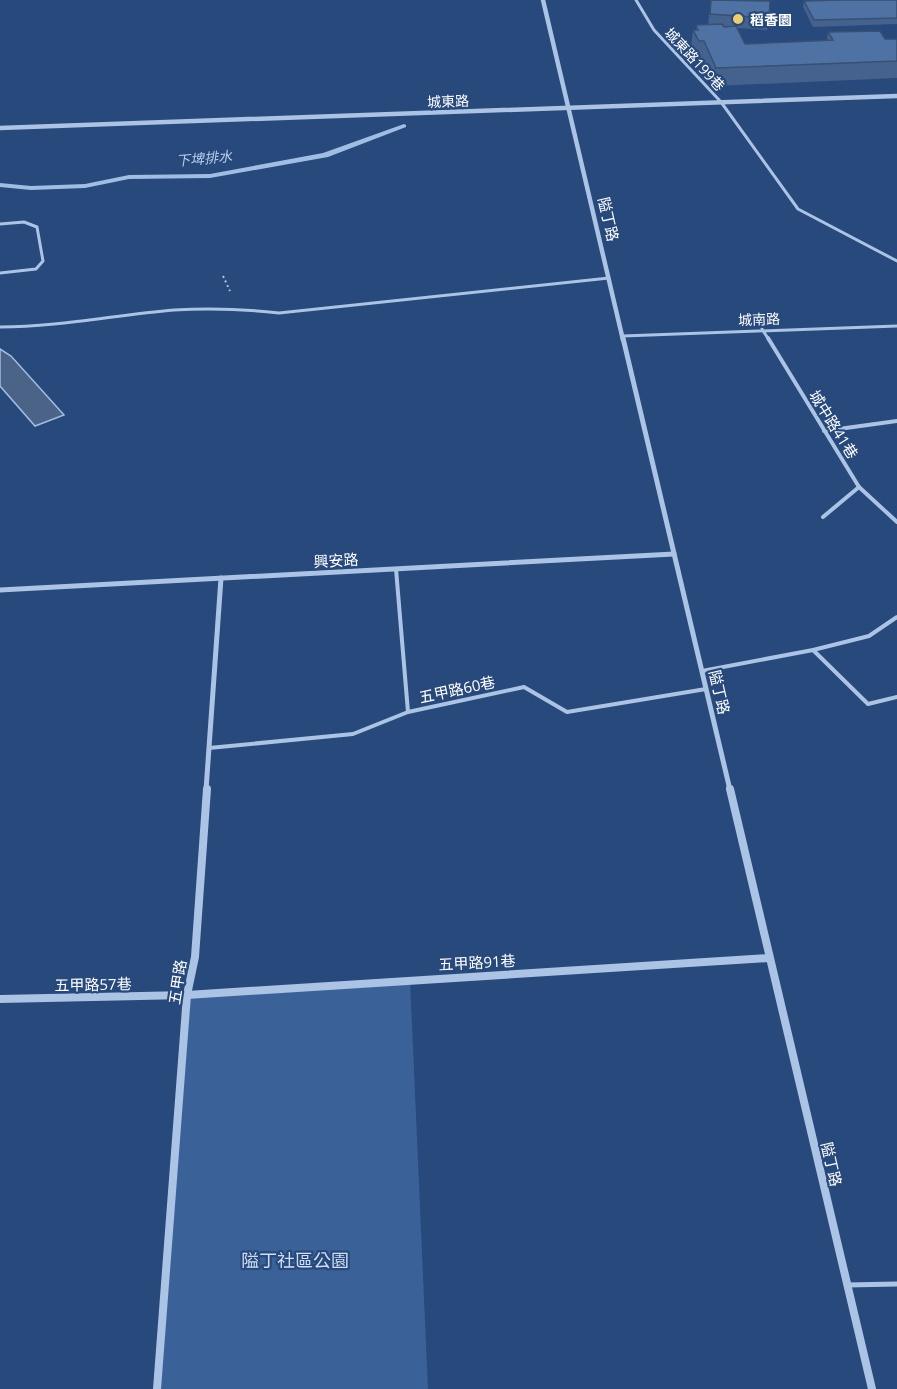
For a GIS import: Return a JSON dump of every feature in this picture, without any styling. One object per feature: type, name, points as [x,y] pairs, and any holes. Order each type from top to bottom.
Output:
[{"type":"street","name":"隘丁路","points":[[543,0],[872,1389]]},
{"type":"street","name":"城東路","points":[[0,128],[897,96]]},
{"type":"street","name":"興安路","points":[[0,590],[674,554]]},
{"type":"street","name":"五甲路","points":[[157,1389],[187,995],[195,957],[221,578]]},
{"type":"street","name":"五甲路91巷","points":[[187,995],[769,958]]},
{"type":"street","name":"五甲路57巷","points":[[0,999],[187,995]]},
{"type":"lane","name":"城東路199巷","points":[[636,0],[654,30],[721,102],[798,209],[897,261]]},
{"type":"lane","points":[[0,224],[21,221],[31,222],[37,227],[43,261],[36,268],[0,273]]},
{"type":"lane","points":[[0,327],[30,328],[157,311],[237,308],[279,313],[609,278]]},
{"type":"lane","name":"城南路","points":[[623,336],[762,329],[897,326]]},
{"type":"lane","name":"城中路41巷","points":[[762,329],[859,487],[897,522]]},
{"type":"lane","points":[[824,431],[897,421]]},
{"type":"lane","points":[[824,517],[859,487]]},
{"type":"lane","points":[[396,569],[408,712]]},
{"type":"lane","points":[[702,671],[813,650],[869,636],[897,617]]},
{"type":"lane","points":[[813,650],[868,704],[897,697]]},
{"type":"lane","name":"五甲路60巷","points":[[209,748],[353,734],[408,712],[524,687],[567,712],[706,689]]},
{"type":"lane","points":[[847,1285],[897,1284]]},
{"type":"green space","name":"隘丁社區公園","points":[[410,979],[428,1389],[157,1389],[187,995]]},
{"type":"shaded area","points":[[0,349],[11,356],[64,415],[35,426],[0,386]]},
{"type":"building","points":[[711,0],[770,1],[769,18],[710,14]]},
{"type":"building","points":[[897,0],[897,18],[814,20],[804,1]]},
{"type":"building","points":[[722,24],[724,27],[736,26],[745,44],[833,40],[828,32],[880,31],[885,39],[897,39],[897,61],[716,68],[704,41],[699,41],[693,30],[698,30],[696,25]]},
{"type":"waterway","name":"下埤排水","points":[[0,185],[31,188],[85,186],[129,177],[210,176],[325,155],[404,126]]},
{"type":"place","name":"稻香園","points":[[738,19]]}]
